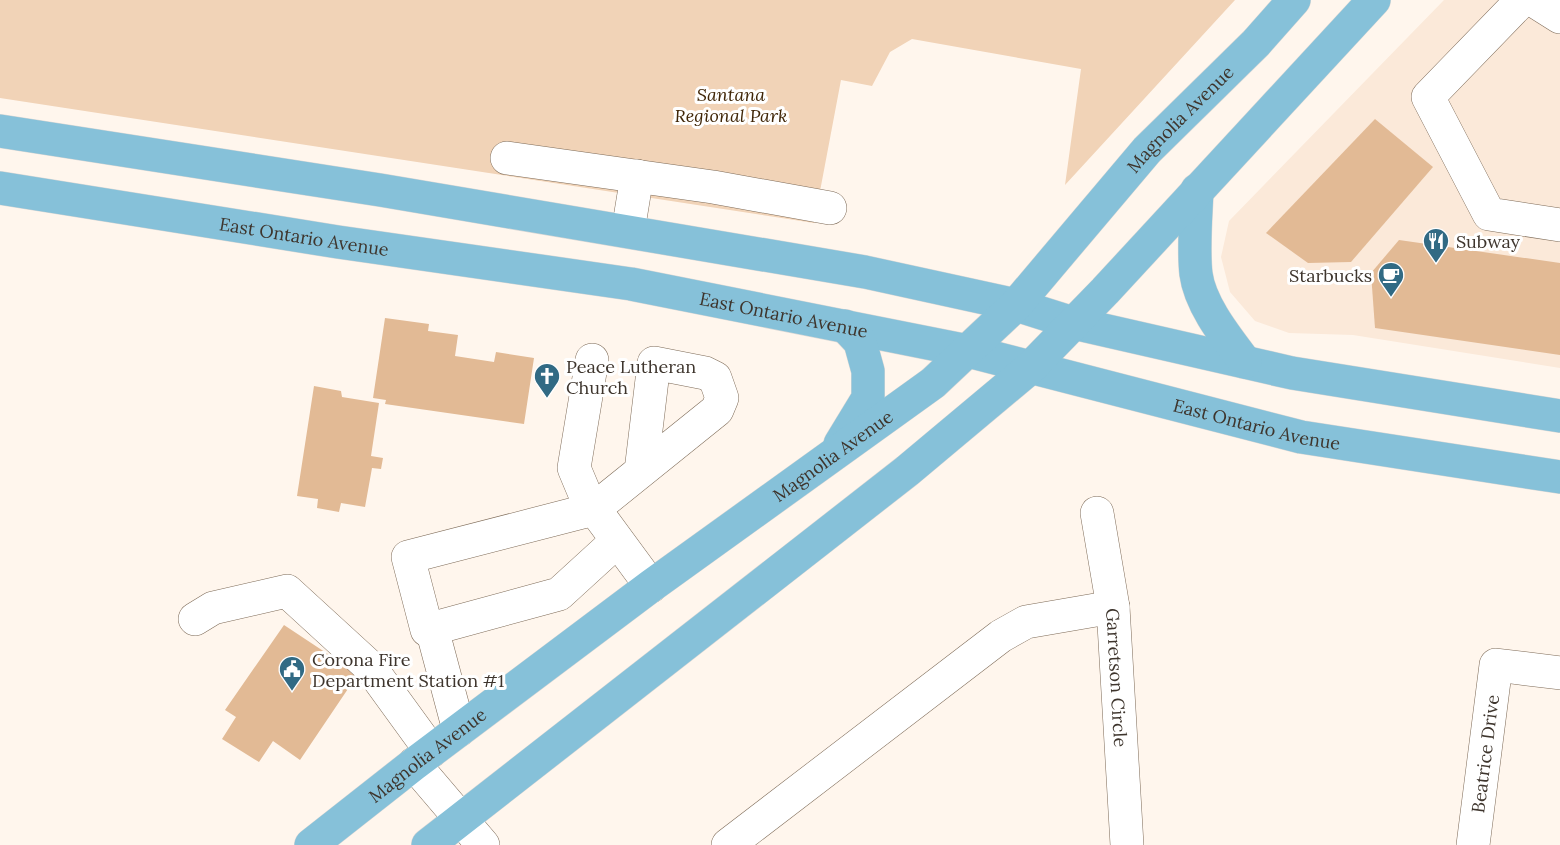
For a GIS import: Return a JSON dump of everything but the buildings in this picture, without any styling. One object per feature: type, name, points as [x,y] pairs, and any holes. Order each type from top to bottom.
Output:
[{"type":"main road","name":"Magnolia Avenue","points":[[311,845],[651,586],[933,383],[1016,305],[1147,150],[1256,43],[1294,0]]},
{"type":"main road","points":[[428,845],[906,471],[1030,368],[1374,0]]},
{"type":"main road","points":[[0,130],[628,231],[865,272],[1016,305],[1073,323],[1292,373],[1560,416]]},
{"type":"main road","name":"East Ontario Avenue","points":[[0,188],[338,242],[631,284],[969,351],[1301,437],[1560,477]]},
{"type":"main road","points":[[1197,190],[1196,273],[1200,289],[1218,326],[1245,362]]},
{"type":"main road","points":[[835,454],[852,421],[868,398],[868,371],[860,342],[845,326]]},
{"type":"street","points":[[1522,0],[1428,97],[1489,214],[1560,225]]},
{"type":"street","points":[[1533,0],[1560,17]]},
{"type":"street","points":[[507,158],[637,176],[830,208]]},
{"type":"street","points":[[628,231],[637,176]]},
{"type":"street","points":[[592,360],[574,468],[587,499],[651,586]]},
{"type":"street","points":[[617,541],[559,594],[427,630],[408,557],[594,509],[641,471]]},
{"type":"street","name":"Garretson Circle","points":[[1097,513],[1113,607],[1127,845]]},
{"type":"street","points":[[195,619],[213,608],[287,591],[370,667],[460,820],[483,845]]},
{"type":"street","points":[[728,845],[1001,636],[1026,622],[1113,607]]},
{"type":"street","points":[[432,629],[459,730]]},
{"type":"street","name":"Beatrice Drive","points":[[1473,845],[1496,665],[1560,673]]},
{"type":"shaded area","points":[[1444,0],[1560,0],[1560,368],[1353,335],[1289,333],[1255,321],[1230,292],[1221,257],[1229,221]]},
{"type":"green space","name":"Santana Regional Park","points":[[0,0],[1235,0],[1065,185],[1081,69],[912,39],[890,52],[872,86],[841,80],[814,223],[0,98]]},
{"type":"place","name":"Subway","points":[[1436,264]]},
{"type":"place","name":"Starbucks","points":[[1391,298]]},
{"type":"place","name":"Peace Lutheran Church","points":[[547,399]]},
{"type":"place","name":"Corona Fire Department Station #1","points":[[292,692]]}]
